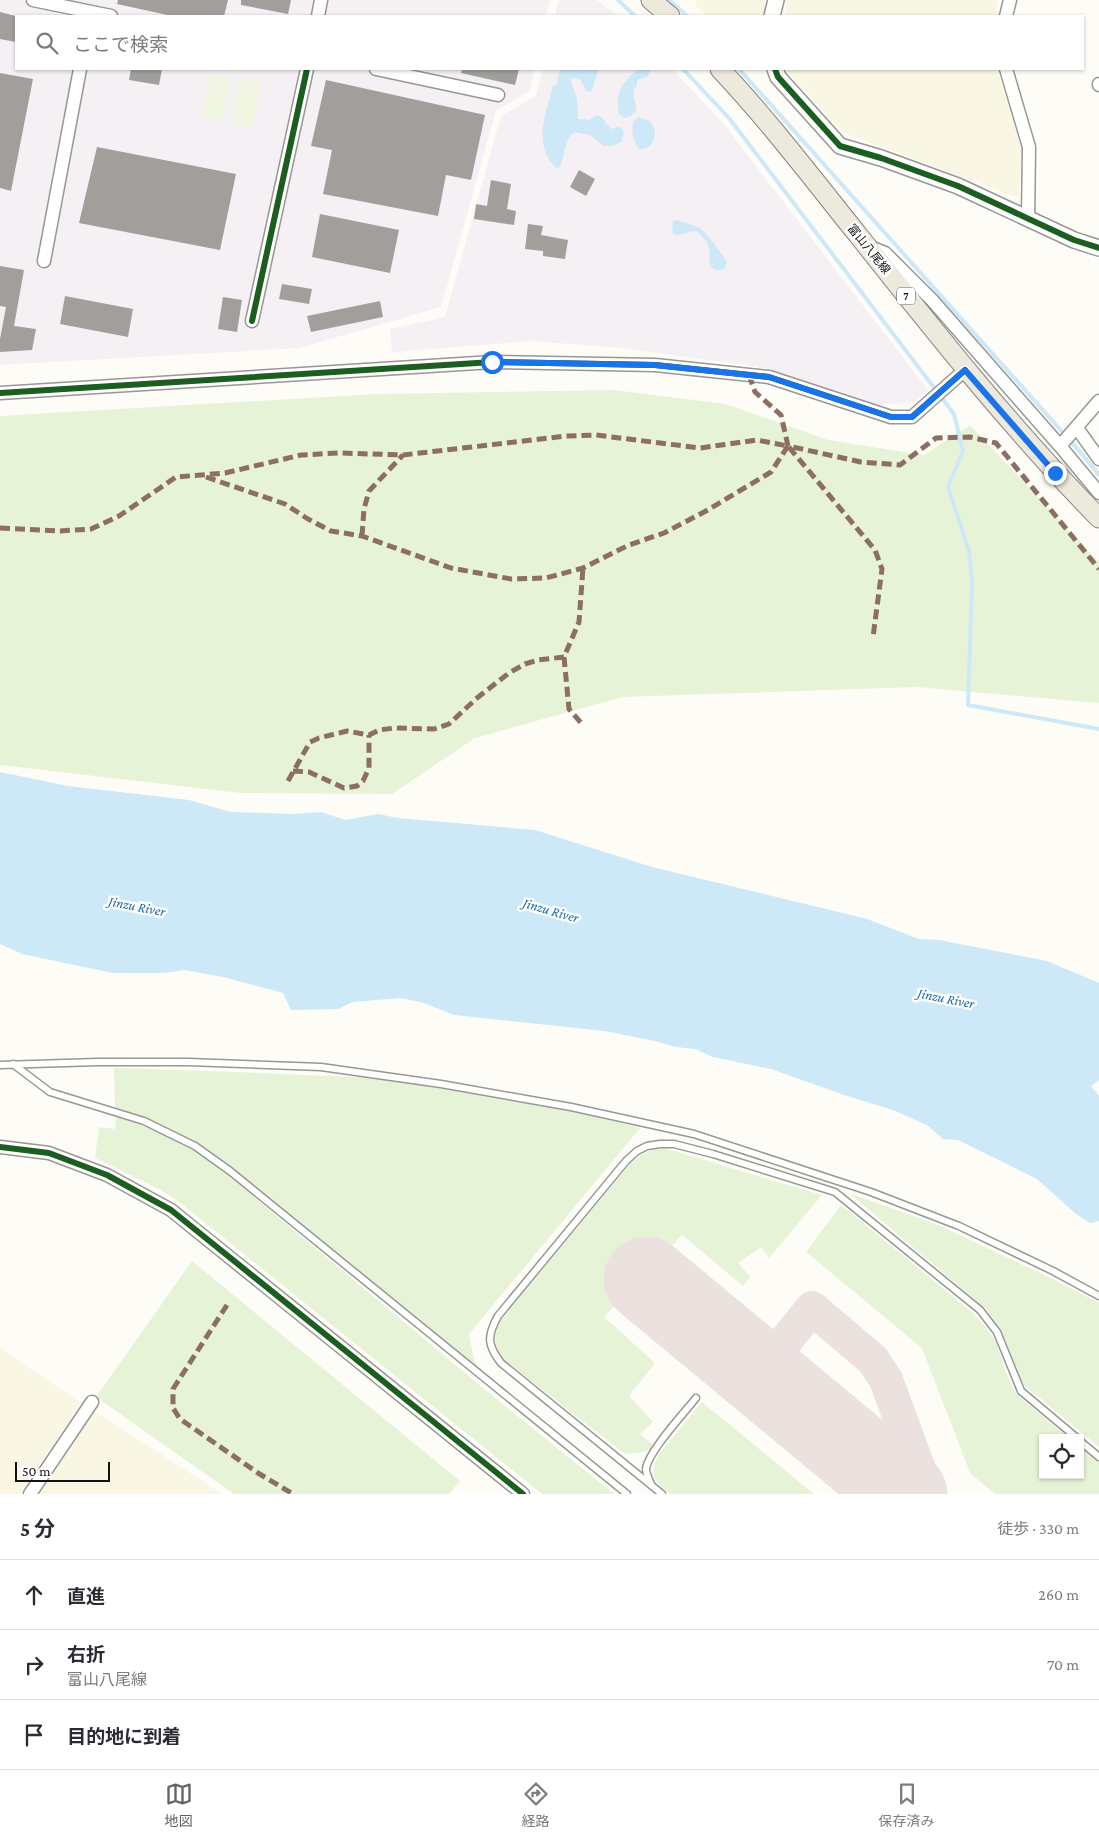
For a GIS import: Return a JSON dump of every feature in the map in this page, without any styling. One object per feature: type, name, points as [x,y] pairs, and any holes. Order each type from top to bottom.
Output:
[{"type":"main road","points":[[650,0],[669,15]]},
{"type":"main road","name":"富山八尾線","points":[[721,70],[747,99],[965,370],[1055,473],[1099,518]]},
{"type":"street","points":[[33,0],[91,10],[108,15]]},
{"type":"street","points":[[318,15],[321,0]]},
{"type":"street","points":[[772,15],[776,0]]},
{"type":"street","points":[[1006,15],[1010,0]]},
{"type":"street","points":[[44,261],[80,70]]},
{"type":"street","points":[[252,321],[307,70]]},
{"type":"street","points":[[381,70],[498,96]]},
{"type":"street","points":[[775,70],[778,77],[840,146],[881,158],[958,186],[1028,220],[1074,240],[1099,248]]},
{"type":"street","points":[[1006,70],[1029,147],[1028,220]]},
{"type":"street","points":[[865,245],[885,254],[1068,437],[1099,459]]},
{"type":"street","points":[[0,393],[492,362],[655,365],[769,377],[891,417],[912,417],[965,370]]},
{"type":"street","points":[[1068,437],[1099,401]]},
{"type":"street","points":[[1068,437],[1099,493]]},
{"type":"street","points":[[0,1147],[49,1153],[107,1175],[171,1210],[522,1494]]},
{"type":"street","points":[[30,1494],[92,1402]]},
{"type":"lane","points":[[0,1064],[179,1062],[321,1067],[441,1084],[571,1107],[694,1134],[871,1192],[959,1226],[1053,1271],[1099,1296]]},
{"type":"lane","points":[[13,1064],[50,1092],[144,1121],[195,1146],[230,1171],[627,1494]]},
{"type":"lane","points":[[662,1494],[501,1363],[492,1351],[490,1337],[498,1316],[626,1161],[637,1151],[647,1146],[660,1144],[674,1144],[713,1154],[835,1192],[980,1310],[997,1332],[1021,1391],[1071,1434]]},
{"type":"lane","points":[[652,1486],[646,1468],[652,1453],[696,1398]]},
{"type":"lane","points":[[1084,1444],[1099,1457]]},
{"type":"shaded area","points":[[0,0],[550,0],[546,15],[15,15],[15,70],[534,70],[530,90],[496,111],[441,307],[299,348],[0,365]]},
{"type":"shaded area","points":[[559,0],[596,0],[618,15],[555,15]]},
{"type":"shaded area","points":[[696,0],[768,0],[764,15],[705,15],[695,5]]},
{"type":"shaded area","points":[[788,0],[998,0],[995,15],[784,15]]},
{"type":"shaded area","points":[[543,70],[673,70],[722,122],[928,390],[915,401],[874,406],[766,368],[622,348],[531,341],[392,352],[390,329],[445,317],[501,116],[536,96]]},
{"type":"shaded area","points":[[786,70],[997,70],[1022,150],[1019,198],[844,133]]},
{"type":"shaded area","points":[[0,1348],[81,1403],[20,1494],[0,1494]]},
{"type":"shaded area","points":[[92,1409],[222,1494],[35,1494]]},
{"type":"green space","points":[[210,73],[231,77],[222,122],[201,117]]},
{"type":"green space","points":[[240,79],[261,83],[252,128],[231,123]]},
{"type":"green space","points":[[614,390],[726,404],[828,440],[924,455],[970,425],[1099,562],[1099,703],[917,687],[623,697],[475,738],[392,794],[241,793],[0,765],[0,416],[377,394]]},
{"type":"green space","points":[[114,1068],[373,1078],[550,1106],[640,1128],[469,1334],[474,1360],[487,1384],[205,1148],[157,1122],[115,1107]]},
{"type":"green space","points":[[116,1116],[156,1131],[206,1157],[483,1388],[614,1494],[542,1494],[178,1201],[159,1189],[95,1158],[99,1127],[115,1129]]},
{"type":"green space","points":[[664,1148],[822,1195],[769,1258],[761,1247],[738,1263],[751,1277],[743,1286],[682,1235],[604,1317],[655,1363],[629,1396],[653,1422],[640,1434],[654,1446],[648,1451],[625,1454],[504,1360],[495,1340],[502,1319],[630,1164],[646,1153]]},
{"type":"green space","points":[[849,1193],[938,1225],[1053,1279],[1099,1303],[1099,1447],[1023,1384],[1000,1328],[986,1309]]},
{"type":"green space","points":[[841,1205],[972,1312],[996,1342],[1005,1370],[1016,1394],[1064,1434],[1039,1434],[1039,1479],[1084,1479],[1084,1450],[1099,1462],[1099,1494],[995,1494],[970,1473],[922,1348],[806,1252]]},
{"type":"green space","points":[[192,1261],[460,1481],[449,1494],[234,1494],[96,1397]]},
{"type":"green space","points":[[702,1402],[814,1494],[670,1494],[654,1477],[653,1472],[656,1461],[659,1454]]},
{"type":"water","points":[[561,70],[599,70],[591,92],[586,91],[580,79],[572,78],[571,82],[577,99],[578,119],[589,120],[598,115],[610,128],[622,128],[624,133],[621,142],[613,146],[604,146],[590,135],[574,132],[566,144],[560,167],[556,168],[544,149],[543,128],[553,86],[558,84],[557,79]]},
{"type":"water","points":[[638,70],[650,70],[647,77],[637,80],[637,86],[633,94],[636,111],[631,116],[625,118],[619,114],[618,100],[621,88],[628,78]]},
{"type":"water","points":[[639,117],[650,121],[655,130],[651,144],[643,149],[639,149],[633,136],[633,122]]},
{"type":"water","points":[[678,220],[702,230],[727,262],[724,269],[716,270],[712,268],[709,261],[710,252],[708,244],[696,231],[677,235],[672,233],[673,221]]},
{"type":"water","name":"Jinzu River","points":[[0,772],[68,786],[189,800],[231,812],[294,814],[321,812],[345,820],[378,814],[398,818],[535,830],[652,867],[867,919],[919,939],[939,940],[1047,961],[1099,983],[1099,1080],[1091,1086],[1099,1096],[1099,1221],[1090,1223],[1076,1214],[1037,1179],[958,1140],[943,1139],[927,1125],[893,1110],[771,1069],[713,1057],[695,1049],[676,1047],[605,1031],[454,1015],[424,1003],[401,998],[353,1002],[338,1009],[291,1010],[283,993],[223,977],[184,970],[164,973],[113,973],[22,954],[0,944]]},
{"type":"building","points":[[118,0],[228,0],[224,15],[167,15],[117,4]]},
{"type":"building","points":[[241,0],[291,0],[288,14],[241,5]]},
{"type":"building","points":[[0,12],[15,16],[15,42],[0,39]]},
{"type":"building","points":[[131,70],[162,70],[159,85],[129,80]]},
{"type":"building","points":[[462,70],[519,70],[515,85],[461,73]]},
{"type":"building","points":[[0,73],[33,79],[11,191],[0,188]]},
{"type":"building","points":[[326,80],[485,115],[471,180],[446,175],[438,216],[323,194],[332,150],[311,146]]},
{"type":"building","points":[[97,147],[236,174],[220,250],[79,223]]},
{"type":"building","points":[[579,170],[595,179],[586,196],[570,187]]},
{"type":"building","points":[[491,180],[511,184],[507,209],[516,211],[514,225],[474,219],[476,204],[487,206]]},
{"type":"building","points":[[320,214],[399,230],[390,273],[312,257]]},
{"type":"building","points":[[528,224],[543,226],[541,235],[568,240],[565,259],[543,256],[543,251],[525,249]]},
{"type":"building","points":[[0,266],[24,270],[14,326],[36,329],[32,350],[0,352],[0,339],[6,307],[0,306]]},
{"type":"building","points":[[282,284],[312,289],[309,304],[279,299]]},
{"type":"building","points":[[65,296],[133,309],[128,337],[60,324]]},
{"type":"building","points":[[223,297],[242,300],[237,332],[218,329]]},
{"type":"building","points":[[380,301],[383,317],[311,332],[307,316]]},
{"type":"waterway","points":[[618,0],[634,15]]},
{"type":"waterway","points":[[669,0],[686,15]]},
{"type":"waterway","points":[[684,70],[729,118],[954,414],[963,451],[948,487],[969,551],[972,582],[968,705],[1099,729]]},
{"type":"waterway","points":[[740,70],[1099,475]]},
{"type":"taxiway","points":[[760,1373],[812,1308],[873,1360],[886,1380],[928,1494]]},
{"type":"runway","points":[[646,1279],[905,1494]]},
{"type":"marked path","points":[[749,375],[755,392],[781,415],[788,446],[861,462],[900,465],[936,438],[970,437],[996,443],[1099,569]]},
{"type":"marked path","points":[[0,528],[60,531],[91,529],[119,516],[176,477],[225,473],[301,455],[339,453],[403,455],[566,436],[596,435],[700,448],[757,440],[788,446],[875,550],[882,569],[873,637]]},
{"type":"marked path","points":[[206,477],[285,504],[331,531],[362,536],[451,568],[511,579],[546,578],[583,568],[629,545],[664,533],[706,511],[771,472],[788,446]]},
{"type":"marked path","points":[[362,536],[364,509],[369,491],[403,455]]},
{"type":"marked path","points":[[288,781],[310,742],[347,731],[369,735],[379,730],[395,728],[434,729],[449,724],[477,698],[509,673],[525,664],[538,660],[564,657],[579,622],[583,568]]},
{"type":"marked path","points":[[564,657],[569,709],[582,724]]},
{"type":"marked path","points":[[293,771],[309,772],[344,788],[357,786],[363,781],[369,768],[369,735]]},
{"type":"marked path","points":[[227,1305],[173,1389],[173,1408],[180,1419],[258,1473],[293,1494]]},
{"type":"cycle path","points":[[252,321],[307,70]]},
{"type":"cycle path","points":[[775,70],[778,77],[840,146],[881,158],[958,186],[1074,240],[1099,248]]},
{"type":"cycle path","points":[[0,393],[493,362],[655,365],[769,377],[891,417],[912,417],[965,370]]},
{"type":"cycle path","points":[[0,1147],[49,1153],[107,1175],[171,1210],[523,1494]]},
{"type":"route","points":[[492,362],[655,365],[769,377],[891,417],[912,417],[965,370],[1055,473]]}]
